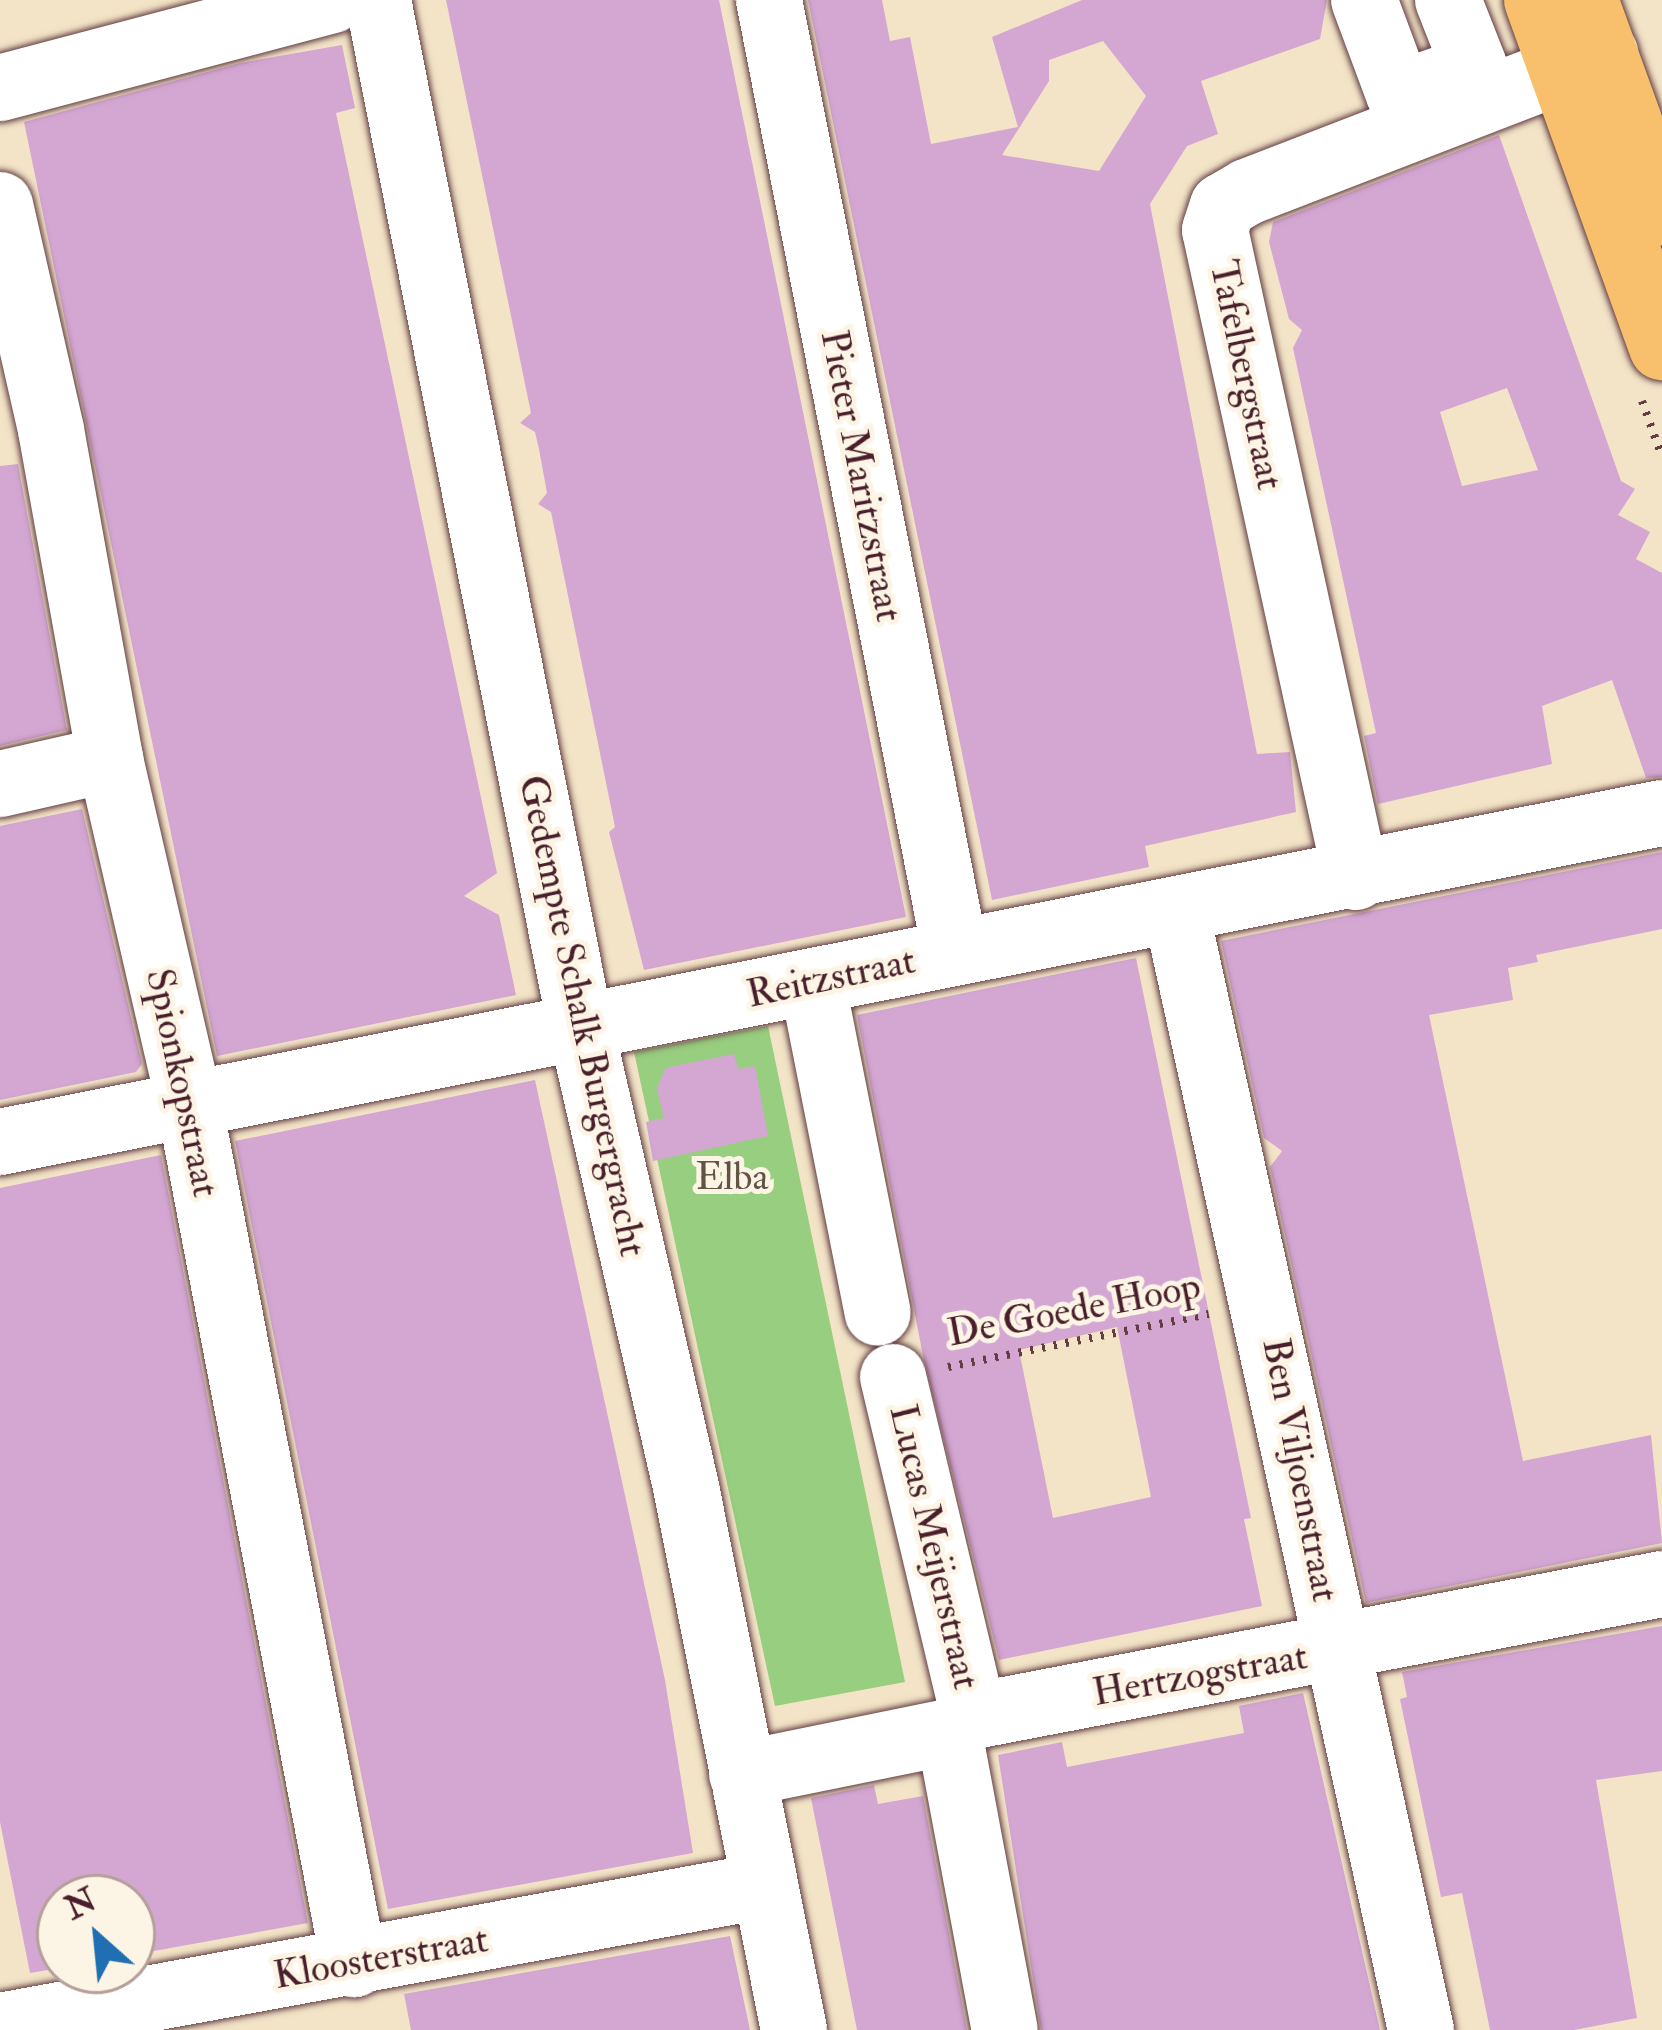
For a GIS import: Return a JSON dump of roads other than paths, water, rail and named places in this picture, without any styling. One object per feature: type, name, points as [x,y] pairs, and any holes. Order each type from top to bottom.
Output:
[{"type":"main road","points":[[1537,0],[1584,41],[1662,213]]},
{"type":"main road","points":[[1584,41],[1662,347]]},
{"type":"street","points":[[0,88],[171,19],[332,0]]},
{"type":"street","name":"Gedempte Schalk Burgergracht","points":[[378,0],[580,1024],[686,1487],[794,2030]]},
{"type":"street","name":"Pieter Maritzstraat","points":[[769,0],[955,951]]},
{"type":"street","points":[[1364,0],[1400,94]]},
{"type":"street","points":[[1275,141],[1400,94],[1481,82],[1448,0]]},
{"type":"street","name":"Tafelbergstraat","points":[[1356,878],[1215,230],[1223,206],[1247,192],[1481,82],[1584,41]]},
{"type":"street","name":"Spionkopstraat","points":[[0,205],[25,436],[110,759],[189,1102],[354,1964]]},
{"type":"street","points":[[0,784],[110,759]]},
{"type":"street","name":"Reitzstraat","points":[[0,1142],[580,1024],[813,986],[955,951],[1356,878],[1662,813]]},
{"type":"street","name":"Ben Viljoenstraat","points":[[1176,911],[1267,1302],[1336,1650],[1421,2030]]},
{"type":"street","points":[[813,986],[878,1313]]},
{"type":"street","name":"Lucas Meijerstraat","points":[[893,1378],[961,1724],[1005,2030]]},
{"type":"street","name":"Hertzogstraat","points":[[742,1774],[961,1724],[1662,1584]]},
{"type":"street","name":"Kloosterstraat","points":[[4,2016],[354,1964],[762,1886]]},
{"type":"park label","name":"Elba","points":[[732,1177]]}]
